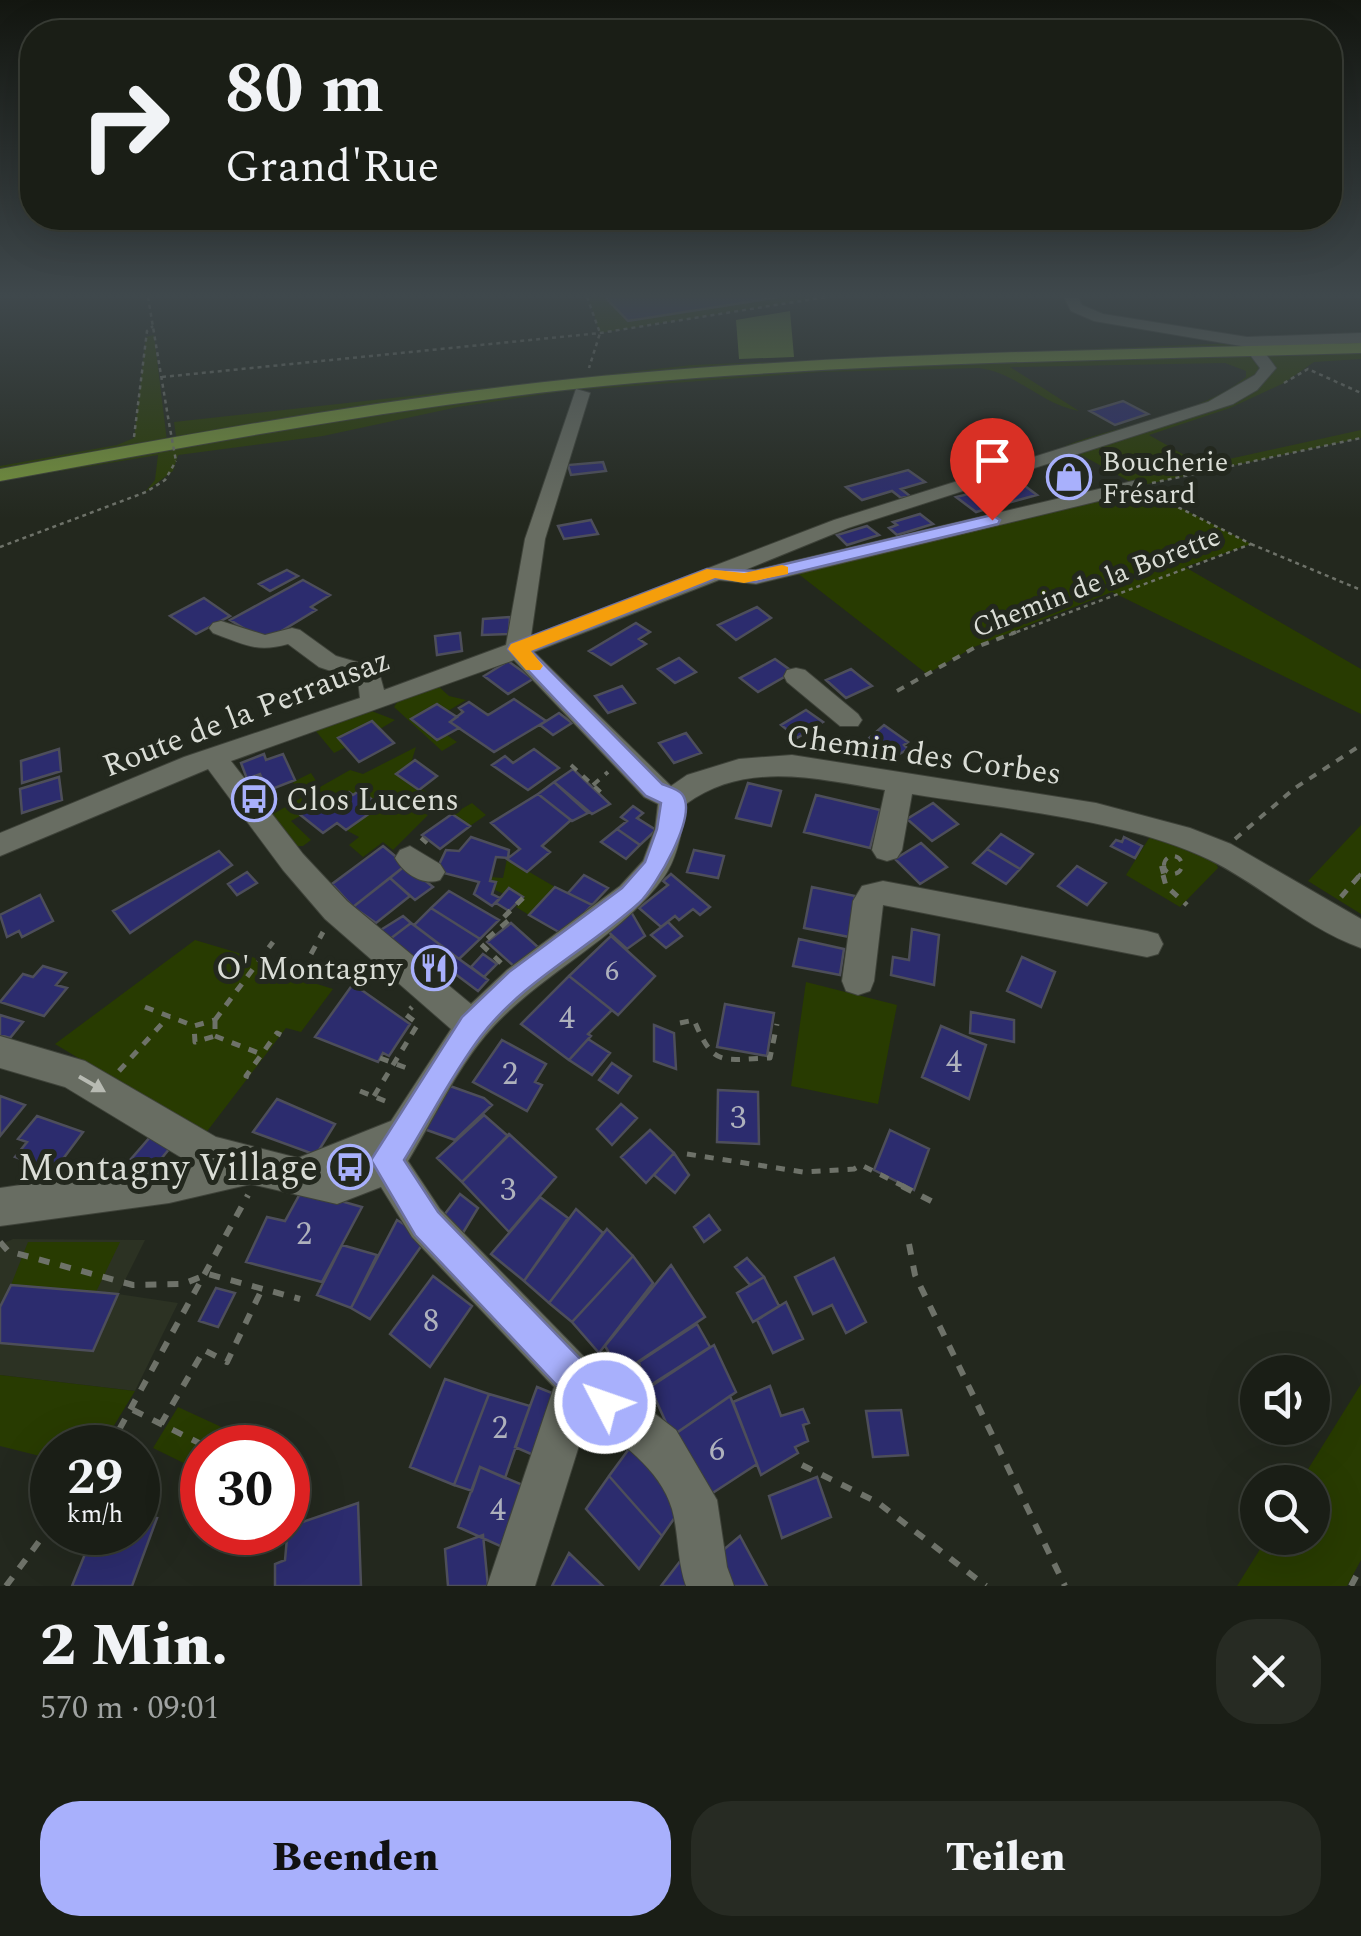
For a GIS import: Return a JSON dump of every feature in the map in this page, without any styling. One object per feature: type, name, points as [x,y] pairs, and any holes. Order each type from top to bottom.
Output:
[{"type":"main road","points":[[0,474],[279,424],[532,388],[749,371]]},
{"type":"street","name":"Route de la Perrausaz","points":[[0,845],[212,757],[518,649],[842,524],[1097,446],[1207,407],[1266,371]]},
{"type":"street","points":[[0,1052],[73,1073],[209,1152],[337,1185],[362,1177],[402,1137],[472,1026],[519,980],[631,895],[656,867],[669,829],[673,799],[654,790],[518,649],[535,539],[584,383]]},
{"type":"street","points":[[714,573],[756,577],[1137,486]]},
{"type":"street","points":[[220,628],[264,643],[292,635],[314,655],[341,670],[370,674],[482,662]]},
{"type":"street","points":[[370,674],[373,702]]},
{"type":"street","points":[[796,676],[849,720]]},
{"type":"street","points":[[212,757],[294,862],[354,928],[472,1026]]},
{"type":"street","name":"Chemin des Corbes","points":[[673,799],[697,782],[739,769],[792,765],[1096,814],[1190,839],[1221,852],[1361,936]]},
{"type":"street","points":[[887,850],[901,780]]},
{"type":"street","points":[[858,981],[868,902],[873,895],[883,893],[1147,944]]},
{"type":"street","points":[[402,1137],[426,1224],[578,1381],[660,1446],[694,1500],[703,1567],[710,1586]]},
{"type":"street","points":[[0,1207],[272,1170]]},
{"type":"street","points":[[512,1586],[578,1381]]},
{"type":"path","points":[[134,438],[141,371]]},
{"type":"path","points":[[0,547],[146,492],[165,480],[176,461],[161,371]]},
{"type":"path","points":[[162,378],[232,371]]},
{"type":"path","points":[[584,383],[588,371]]},
{"type":"path","points":[[1284,383],[1305,371]]},
{"type":"path","points":[[1312,371],[1361,393]]},
{"type":"path","points":[[1002,431],[1031,454]]},
{"type":"path","points":[[1137,486],[1361,438]]},
{"type":"path","name":"Chemin de la Borette","points":[[1137,486],[1251,544]]},
{"type":"path","points":[[1251,544],[1361,590]]},
{"type":"path","name":"Chemin de la Borette","points":[[897,692],[974,648],[1251,544]]},
{"type":"path","points":[[1221,852],[1273,804],[1330,761],[1361,745]]},
{"type":"path","points":[[571,765],[605,796]]},
{"type":"path","points":[[1163,861],[1160,868],[1166,886],[1188,905]]},
{"type":"path","points":[[1326,914],[1361,874]]},
{"type":"path","points":[[519,980],[481,944],[523,898]]},
{"type":"path","points":[[215,1036],[215,1020],[273,942]]},
{"type":"path","points":[[358,987],[376,972]]},
{"type":"path","points":[[374,1096],[418,1024],[405,1014],[428,991]]},
{"type":"path","points":[[146,1007],[194,1026],[215,1020]]},
{"type":"path","points":[[102,1090],[169,1016]]},
{"type":"path","points":[[680,1022],[694,1020],[707,1051],[724,1064],[770,1058],[777,1024]]},
{"type":"path","points":[[194,1026],[195,1042],[215,1036],[261,1054]]},
{"type":"path","points":[[249,1077],[246,1076],[277,1033],[281,1035]]},
{"type":"path","points":[[380,1058],[440,1080]]},
{"type":"path","points":[[360,1090],[374,1096],[402,1137]]},
{"type":"path","points":[[688,1154],[803,1172],[854,1169],[861,1165],[933,1202]]},
{"type":"path","points":[[122,1425],[272,1170]]},
{"type":"path","points":[[0,1242],[8,1251],[106,1280],[185,1287],[208,1274],[300,1299]]},
{"type":"path","points":[[909,1244],[914,1275],[1065,1586]]},
{"type":"path","points":[[161,1424],[204,1350],[227,1362],[262,1289]]},
{"type":"path","points":[[131,1409],[180,1434]]},
{"type":"path","points":[[802,1465],[877,1502],[986,1586]]},
{"type":"path","points":[[6,1586],[30,1554]]},
{"type":"path","points":[[1351,1586],[1361,1567]]},
{"type":"shaded area","points":[[142,371],[158,371],[167,441],[0,471],[0,466],[117,445],[134,438]]},
{"type":"shaded area","points":[[637,371],[861,371],[566,391],[458,407],[323,436],[178,455],[173,471],[145,492],[155,480],[158,455],[0,481],[0,476],[177,443],[174,422]]},
{"type":"shaded area","points":[[993,371],[1016,371],[1079,411],[1066,408]]},
{"type":"shaded area","points":[[1246,371],[1301,371],[1230,408],[1149,435],[1202,465],[1361,430],[1361,438],[1138,486],[1251,544],[1185,567],[1361,669],[1361,714],[1112,592],[974,647],[927,674],[792,569],[1136,485],[1065,446],[1183,410],[1246,377]]},
{"type":"shaded area","points":[[437,685],[449,696],[466,700],[448,711],[412,720],[436,740],[447,735],[457,742],[442,751],[394,707],[399,699]]},
{"type":"shaded area","points":[[369,710],[395,720],[380,729],[372,721],[339,738],[346,747],[334,753],[315,730]]},
{"type":"shaded area","points":[[416,747],[411,763],[397,774],[458,811],[472,803],[486,815],[470,826],[438,805],[393,850],[383,842],[363,857],[349,845],[359,837],[346,830],[380,806],[361,790],[353,795],[349,792],[291,821],[311,840],[303,846],[292,846],[268,817],[301,798],[293,782],[311,773],[320,787],[350,770],[363,774]]},
{"type":"shaded area","points":[[1361,825],[1361,914],[1308,881]]},
{"type":"shaded area","points":[[1151,835],[1214,858],[1218,868],[1180,907],[1126,875]]},
{"type":"shaded area","points":[[507,859],[555,887],[529,915],[516,907],[524,898],[510,888],[504,894],[493,889],[491,877],[503,878]]},
{"type":"shaded area","points":[[195,940],[299,971],[295,977],[333,989],[301,1032],[286,1028],[205,1134],[55,1044]]},
{"type":"shaded area","points":[[806,982],[897,1005],[878,1104],[791,1086]]},
{"type":"shaded area","points":[[13,1239],[145,1240],[118,1294],[178,1303],[135,1391],[0,1375],[0,1245]]},
{"type":"shaded area","points":[[28,1242],[120,1242],[96,1292],[11,1285]]},
{"type":"shaded area","points":[[0,1375],[135,1391],[114,1425],[30,1425],[30,1454],[0,1446]]},
{"type":"shaded area","points":[[1361,1384],[1361,1560],[1347,1586],[1237,1586],[1256,1555],[1330,1555],[1330,1465],[1311,1465],[1323,1445],[1330,1445],[1330,1434]]},
{"type":"shaded area","points":[[178,1407],[217,1425],[180,1425],[180,1461],[160,1451],[160,1437]]},
{"type":"building","points":[[1123,401],[1148,414],[1115,425],[1090,411]]},
{"type":"building","points":[[603,462],[606,471],[571,475],[568,465]]},
{"type":"building","points":[[908,470],[925,482],[901,489],[910,496],[901,498],[892,491],[862,500],[846,487]]},
{"type":"building","points":[[1074,471],[1087,480],[1066,486],[1053,477]]},
{"type":"building","points":[[1017,480],[1037,495],[996,506],[976,492]]},
{"type":"building","points":[[976,492],[996,506],[976,512],[956,497]]},
{"type":"building","points":[[920,514],[933,524],[897,535],[889,528],[897,525],[893,522]]},
{"type":"building","points":[[591,520],[598,534],[564,539],[558,526]]},
{"type":"building","points":[[867,526],[879,535],[847,545],[837,535]]},
{"type":"building","points":[[287,570],[298,576],[270,591],[259,584]]},
{"type":"building","points":[[303,580],[330,595],[311,607],[316,610],[265,641],[230,620]]},
{"type":"building","points":[[204,598],[230,616],[196,634],[170,616]]},
{"type":"building","points":[[757,607],[771,618],[736,640],[718,625]]},
{"type":"building","points":[[510,617],[509,634],[482,635],[483,619]]},
{"type":"building","points":[[636,623],[650,632],[639,639],[646,644],[611,665],[589,651]]},
{"type":"building","points":[[460,633],[462,651],[437,655],[435,636]]},
{"type":"building","points":[[679,658],[696,672],[675,683],[658,669]]},
{"type":"building","points":[[775,659],[793,672],[758,692],[740,678]]},
{"type":"building","points":[[508,661],[533,679],[508,694],[484,676]]},
{"type":"building","points":[[851,669],[872,686],[846,698],[826,680]]},
{"type":"building","points":[[622,686],[635,703],[608,713],[595,696]]},
{"type":"building","points":[[514,699],[546,721],[494,752],[450,722],[463,712],[459,708],[469,702],[488,715]]},
{"type":"building","points":[[437,704],[457,717],[450,722],[459,728],[437,740],[411,719]]},
{"type":"building","points":[[806,710],[823,722],[797,738],[781,725]]},
{"type":"building","points":[[559,713],[572,723],[553,735],[540,725]]},
{"type":"building","points":[[372,721],[394,743],[359,762],[338,738]]},
{"type":"building","points":[[884,725],[908,742],[904,745],[908,749],[896,756],[888,755],[867,740]]},
{"type":"building","points":[[686,733],[701,753],[674,763],[659,743]]},
{"type":"building","points":[[59,749],[61,771],[22,783],[21,761]]},
{"type":"building","points":[[534,749],[559,768],[528,790],[492,765],[505,756],[513,763]]},
{"type":"building","points":[[264,754],[266,760],[283,754],[295,780],[267,791],[260,774],[247,779],[241,763]]},
{"type":"building","points":[[415,760],[437,776],[419,790],[396,774]]},
{"type":"building","points":[[573,769],[610,804],[592,814],[554,782]]},
{"type":"building","points":[[59,777],[62,800],[22,813],[20,789]]},
{"type":"building","points":[[554,782],[588,813],[572,821],[538,794]]},
{"type":"building","points":[[748,783],[781,791],[771,826],[736,818]]},
{"type":"building","points":[[360,790],[380,806],[346,830],[337,823],[323,833],[298,813],[316,801],[325,808],[349,792],[353,795]]},
{"type":"building","points":[[538,794],[571,820],[542,846],[550,852],[527,872],[507,859],[520,849],[491,823]]},
{"type":"building","points":[[816,795],[880,810],[870,848],[804,832]]},
{"type":"building","points":[[933,803],[958,824],[932,841],[907,819]]},
{"type":"building","points":[[633,806],[643,813],[637,818],[656,830],[640,845],[617,829],[627,821],[621,817]]},
{"type":"building","points":[[452,814],[470,826],[440,849],[422,835]]},
{"type":"building","points":[[617,829],[640,845],[626,859],[601,842]]},
{"type":"building","points":[[1001,834],[1033,854],[1020,869],[987,849]]},
{"type":"building","points":[[471,837],[509,850],[508,858],[496,857],[490,881],[496,882],[492,894],[500,898],[492,906],[474,894],[479,882],[436,871],[446,850],[459,851]]},
{"type":"building","points":[[1124,837],[1142,846],[1135,858],[1111,846]]},
{"type":"building","points":[[921,843],[947,867],[920,884],[895,859]]},
{"type":"building","points":[[383,846],[406,865],[353,907],[332,884]]},
{"type":"building","points":[[987,849],[1020,869],[1006,884],[973,863]]},
{"type":"building","points":[[694,850],[724,856],[718,878],[687,872]]},
{"type":"building","points":[[219,851],[232,865],[130,933],[113,911]]},
{"type":"building","points":[[406,865],[433,887],[415,900],[390,878]]},
{"type":"building","points":[[1077,866],[1106,883],[1087,905],[1058,886]]},
{"type":"building","points":[[247,872],[257,883],[237,895],[228,884]]},
{"type":"building","points":[[671,874],[710,907],[700,915],[693,909],[679,920],[675,916],[661,927],[639,908],[668,885],[663,881]]},
{"type":"building","points":[[584,875],[608,888],[592,905],[568,893]]},
{"type":"building","points":[[390,878],[410,896],[376,923],[353,907]]},
{"type":"building","points":[[555,887],[592,905],[564,935],[529,915]]},
{"type":"building","points":[[812,887],[855,896],[849,937],[804,928]]},
{"type":"building","points":[[509,888],[523,897],[509,911],[496,903]]},
{"type":"building","points":[[449,891],[499,920],[480,939],[431,908]]},
{"type":"building","points":[[40,895],[53,921],[22,937],[19,931],[7,937],[0,915]]},
{"type":"building","points":[[431,908],[480,939],[459,959],[414,925]]},
{"type":"building","points":[[630,910],[645,936],[627,949],[604,928]]},
{"type":"building","points":[[403,916],[411,923],[390,939],[379,931]]},
{"type":"building","points":[[668,922],[682,936],[666,948],[651,935]]},
{"type":"building","points":[[411,923],[488,980],[478,991],[450,970],[438,980],[390,939]]},
{"type":"building","points":[[511,923],[539,948],[516,968],[487,942]]},
{"type":"building","points":[[912,929],[939,935],[934,985],[891,975],[893,957],[909,960]]},
{"type":"building","points":[[611,936],[655,976],[618,1015],[569,976]]},
{"type":"building","points":[[799,939],[844,949],[840,975],[793,966]]},
{"type":"building","points":[[483,954],[497,964],[484,977],[471,967]]},
{"type":"building","points":[[1022,957],[1055,972],[1041,1007],[1007,991]]},
{"type":"building","points":[[43,966],[66,973],[56,985],[67,988],[44,1016],[0,1002],[23,974],[33,977]]},
{"type":"building","points":[[569,976],[612,1010],[569,1060],[521,1024]]},
{"type":"building","points":[[353,984],[410,1024],[389,1056],[383,1053],[378,1062],[315,1037]]},
{"type":"building","points":[[725,1004],[774,1013],[767,1056],[717,1047]]},
{"type":"building","points":[[971,1012],[1014,1020],[1014,1042],[970,1033]]},
{"type":"building","points":[[0,1015],[23,1022],[10,1038],[0,1035]]},
{"type":"building","points":[[654,1025],[674,1033],[676,1069],[654,1061]]},
{"type":"building","points":[[941,1026],[986,1045],[969,1099],[922,1077]]},
{"type":"building","points":[[588,1039],[610,1053],[592,1075],[569,1060]]},
{"type":"building","points":[[502,1040],[546,1064],[535,1082],[542,1085],[527,1111],[473,1082]]},
{"type":"building","points":[[612,1063],[631,1076],[618,1093],[599,1080]]},
{"type":"building","points":[[450,1086],[484,1098],[492,1105],[455,1140],[424,1129]]},
{"type":"building","points":[[718,1090],[758,1092],[759,1144],[717,1142]]},
{"type":"building","points":[[0,1096],[25,1105],[0,1136]]},
{"type":"building","points":[[277,1099],[335,1124],[316,1155],[253,1132]]},
{"type":"building","points":[[621,1104],[637,1118],[612,1145],[597,1129]]},
{"type":"building","points":[[484,1115],[508,1136],[462,1182],[437,1158]]},
{"type":"building","points":[[37,1116],[83,1132],[54,1171],[15,1157],[27,1142],[18,1139]]},
{"type":"building","points":[[650,1130],[674,1153],[646,1183],[621,1157]]},
{"type":"building","points":[[890,1130],[929,1149],[914,1190],[874,1170]]},
{"type":"building","points":[[509,1134],[556,1177],[509,1232],[462,1182]]},
{"type":"building","points":[[151,1136],[170,1148],[151,1171],[131,1159]]},
{"type":"building","points":[[674,1153],[689,1175],[675,1193],[654,1175]]},
{"type":"building","points":[[302,1190],[362,1207],[322,1282],[246,1262],[267,1217],[285,1221]]},
{"type":"building","points":[[460,1194],[478,1208],[458,1241],[438,1223]]},
{"type":"building","points":[[540,1197],[568,1218],[524,1281],[491,1254]]},
{"type":"building","points":[[576,1209],[603,1233],[549,1303],[524,1281]]},
{"type":"building","points":[[709,1215],[720,1230],[704,1242],[694,1227]]},
{"type":"building","points":[[397,1220],[427,1238],[370,1319],[351,1308]]},
{"type":"building","points":[[607,1229],[633,1256],[572,1322],[549,1303]]},
{"type":"building","points":[[342,1245],[377,1255],[351,1308],[317,1295]]},
{"type":"building","points":[[633,1256],[653,1283],[599,1353],[572,1322]]},
{"type":"building","points":[[747,1258],[764,1277],[750,1285],[735,1267]]},
{"type":"building","points":[[834,1258],[866,1322],[846,1333],[832,1305],[813,1314],[795,1277]]},
{"type":"building","points":[[671,1265],[705,1317],[621,1373],[605,1346]]},
{"type":"building","points":[[433,1276],[472,1306],[430,1367],[390,1334]]},
{"type":"building","points":[[764,1277],[779,1306],[753,1322],[737,1293]]},
{"type":"building","points":[[11,1285],[118,1294],[93,1351],[0,1343],[0,1307]]},
{"type":"building","points":[[216,1288],[235,1293],[218,1327],[199,1321]]},
{"type":"building","points":[[786,1302],[803,1339],[773,1353],[757,1320]]},
{"type":"building","points":[[697,1324],[710,1347],[646,1388],[639,1362]]},
{"type":"building","points":[[714,1345],[736,1392],[672,1436],[650,1387]]},
{"type":"building","points":[[445,1379],[489,1394],[454,1485],[410,1467]]},
{"type":"building","points":[[770,1386],[781,1416],[803,1409],[809,1423],[803,1425],[808,1441],[795,1447],[798,1453],[761,1475],[733,1402]]},
{"type":"building","points":[[537,1387],[567,1399],[545,1460],[515,1447]]},
{"type":"building","points":[[489,1394],[530,1406],[505,1478],[480,1467],[472,1491],[454,1485]]},
{"type":"building","points":[[730,1396],[757,1464],[708,1496],[675,1434]]},
{"type":"building","points":[[901,1410],[908,1455],[873,1457],[866,1411]]},
{"type":"building","points":[[634,1442],[687,1500],[662,1536],[609,1476]]},
{"type":"building","points":[[480,1467],[537,1491],[516,1553],[458,1527]]},
{"type":"building","points":[[609,1476],[662,1536],[639,1569],[586,1509]]},
{"type":"building","points":[[817,1477],[831,1517],[782,1538],[769,1496]]},
{"type":"building","points":[[358,1503],[361,1586],[275,1586],[275,1564],[285,1560],[285,1555],[310,1555],[310,1519]]},
{"type":"building","points":[[483,1535],[488,1586],[448,1586],[445,1549]]},
{"type":"building","points":[[740,1536],[767,1586],[723,1586],[710,1561]]},
{"type":"building","points":[[569,1553],[603,1586],[552,1586]]},
{"type":"building","points":[[85,1555],[143,1555],[132,1586],[72,1586]]},
{"type":"building","points":[[681,1560],[702,1586],[661,1586]]},
{"type":"slow traffic","points":[[533,666],[518,649],[714,573],[744,578],[782,571]]},
{"type":"place","name":"Boucherie Frésard","points":[[1069,477]]},
{"type":"place","name":"Clos Lucens","points":[[254,799]]},
{"type":"place","name":"O' Montagny","points":[[434,968]]},
{"type":"place","name":"Montagny Village","points":[[350,1167]]},
{"type":"route","points":[[605,1403],[578,1381],[426,1224],[386,1160],[434,1091],[472,1026],[519,980],[631,895],[656,867],[669,829],[673,799],[654,790],[518,649],[714,573],[756,577],[992,520]]}]
